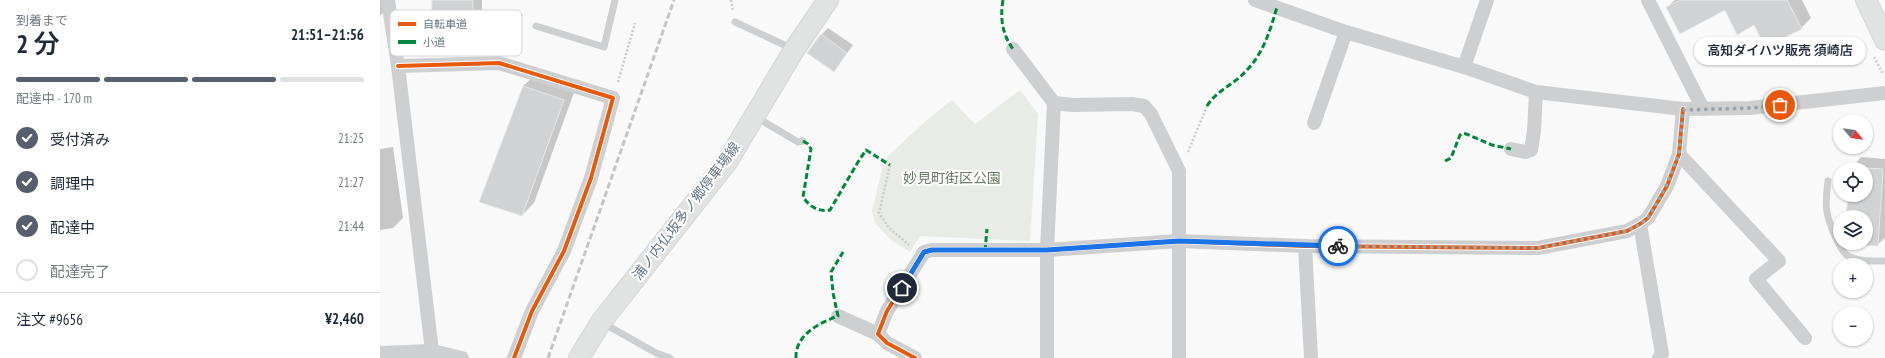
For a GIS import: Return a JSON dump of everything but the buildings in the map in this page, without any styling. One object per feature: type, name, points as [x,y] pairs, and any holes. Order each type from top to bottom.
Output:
[{"type":"main road","name":"浦ノ内仏坂多ノ郷停車場線","points":[[579,358],[601,322],[727,162],[794,50],[828,0]]},
{"type":"main road","points":[[1866,0],[1885,40]]},
{"type":"street","points":[[388,0],[390,13]]},
{"type":"street","points":[[1255,0],[1278,4],[1346,32],[1464,66],[1536,92],[1683,110],[1750,108],[1885,93]]},
{"type":"street","points":[[1464,66],[1487,0]]},
{"type":"street","points":[[1648,0],[1703,109]]},
{"type":"street","points":[[1314,123],[1346,32]]},
{"type":"street","points":[[1013,49],[1054,102],[1047,250],[1047,358]]},
{"type":"street","points":[[396,56],[432,351]]},
{"type":"street","points":[[398,66],[499,63],[613,98],[591,178],[564,251],[532,311],[514,358]]},
{"type":"street","points":[[1510,149],[1525,152],[1531,150],[1534,131],[1536,92]]},
{"type":"street","points":[[1054,102],[1073,105],[1132,104],[1144,106],[1151,114],[1180,171],[1179,358]]},
{"type":"street","points":[[878,334],[887,311],[924,252],[932,250],[1047,250],[1179,241],[1306,246],[1538,248],[1627,231],[1648,218],[1666,186],[1679,154],[1683,110]]},
{"type":"street","points":[[1679,154],[1779,261],[1756,280],[1805,338]]},
{"type":"street","points":[[1640,224],[1663,357],[1648,358]]},
{"type":"street","points":[[1306,246],[1311,358]]},
{"type":"street","points":[[838,316],[878,334],[887,343],[915,358]]},
{"type":"street","points":[[380,353],[432,351],[462,358]]},
{"type":"lane","points":[[536,26],[604,47],[615,0]]},
{"type":"lane","points":[[735,22],[794,50]]},
{"type":"lane","points":[[754,116],[798,142],[803,141]]},
{"type":"lane","points":[[1828,181],[1826,211],[1834,235],[1843,251],[1849,256],[1866,261],[1885,261]]},
{"type":"lane","points":[[601,322],[655,355],[670,358]]},
{"type":"path","points":[[613,98],[635,23]]},
{"type":"path","points":[[1180,171],[1208,106]]},
{"type":"path","points":[[890,166],[879,213],[889,228],[906,243],[924,252]]},
{"type":"green space","name":"妙見町街区公園","points":[[1020,90],[1038,114],[1030,241],[920,236],[910,252],[891,240],[875,223],[872,211],[882,169],[888,156],[929,118],[952,100],[975,124]]},
{"type":"railway","points":[[548,358],[674,0]]},
{"type":"marked path","points":[[1003,0],[1002,19],[1004,32],[1013,49]]},
{"type":"marked path","points":[[1207,106],[1215,96],[1240,77],[1251,66],[1265,42],[1277,7]]},
{"type":"marked path","points":[[1445,161],[1451,158],[1460,135],[1464,133],[1492,145],[1511,149]]},
{"type":"marked path","points":[[803,141],[808,144],[811,149],[803,197],[808,204],[818,209],[830,210],[866,150],[890,165]]},
{"type":"marked path","points":[[985,251],[987,229]]},
{"type":"marked path","points":[[796,358],[799,343],[804,336],[816,326],[838,316],[833,293],[831,272],[843,252]]},
{"type":"cycle path","points":[[398,66],[499,63],[613,98],[591,178],[564,251],[532,311],[514,358]]},
{"type":"cycle path","points":[[915,358],[887,343],[878,334],[887,311],[924,252],[932,250],[1047,250],[1179,241],[1305,246],[1538,248],[1627,231],[1648,218],[1667,186],[1679,154],[1683,109]]},
{"type":"way so far","points":[[1338,246],[1538,248],[1627,231],[1648,218],[1666,186],[1679,154],[1683,125],[1683,110],[1750,108],[1780,105]]},
{"type":"place","name":"高知ダイハツ販売 須崎店","points":[[1780,105]]},
{"type":"route","points":[[902,288],[924,252],[932,250],[1047,250],[1179,241],[1338,246]]}]
